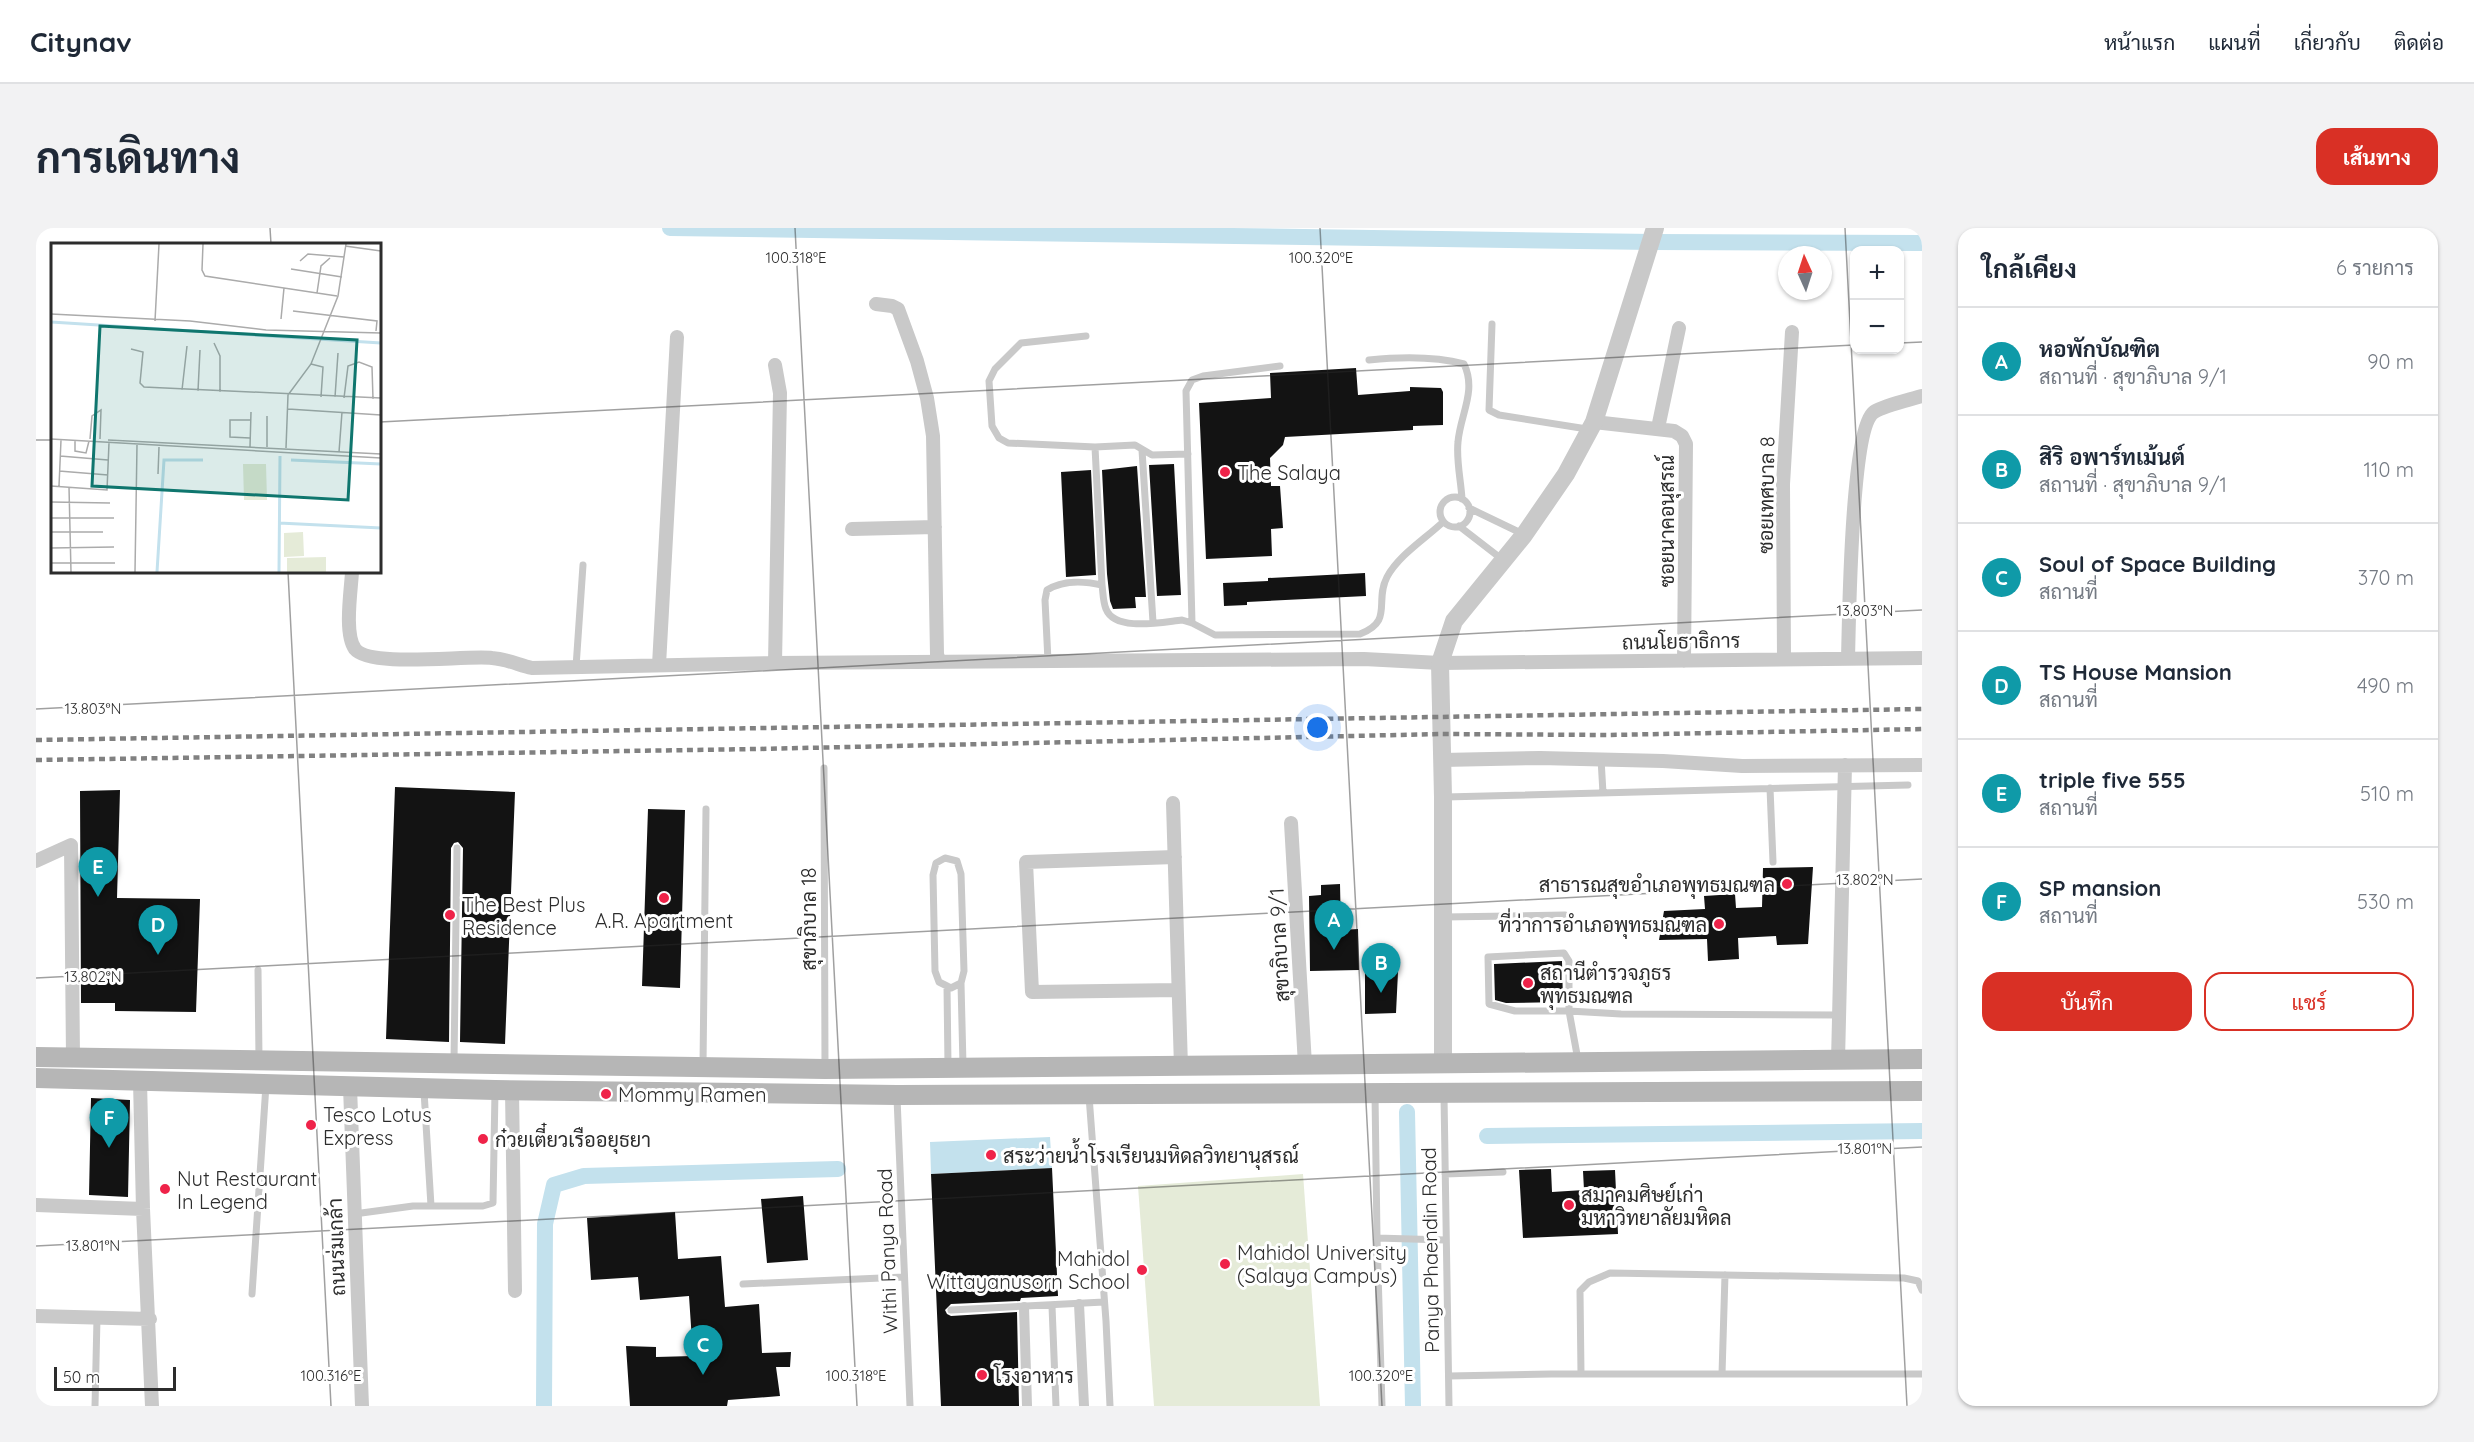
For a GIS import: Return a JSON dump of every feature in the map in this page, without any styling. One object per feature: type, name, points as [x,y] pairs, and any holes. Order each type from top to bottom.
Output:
[{"type":"main road","points":[[36,1057],[825,1069],[1922,1059]]},
{"type":"main road","points":[[140,1081],[141,1059]]},
{"type":"main road","points":[[1838,1060],[1838,1092]]},
{"type":"main road","points":[[1443,1064],[1444,1094]]},
{"type":"main road","points":[[36,1078],[350,1087],[897,1095],[1922,1091]]},
{"type":"street","points":[[1443,1064],[1443,797],[1440,663],[1454,621],[1524,535],[1566,474],[1592,426],[1655,228]]},
{"type":"street","points":[[876,304],[898,309],[917,361],[927,398],[933,436],[939,662]]},
{"type":"street","points":[[1658,428],[1679,328]]},
{"type":"street","name":"ซอยเทศบาล 8","points":[[1784,659],[1783,484],[1792,333]]},
{"type":"street","points":[[659,665],[677,337]]},
{"type":"street","points":[[775,364],[780,393],[775,663]]},
{"type":"street","points":[[1848,659],[1852,510],[1865,424],[1874,412],[1922,396]]},
{"type":"street","name":"ซอยนาคอนุสรณ์","points":[[1592,426],[1658,428],[1674,431],[1682,436],[1686,444],[1684,661]]},
{"type":"street","points":[[852,529],[935,526]]},
{"type":"street","name":"ถนนโยธาธิการ","points":[[352,573],[349,632],[355,649],[363,655],[393,659],[495,658],[532,668],[1048,661],[1364,659],[1440,663],[1922,658]]},
{"type":"street","points":[[1442,760],[1663,760],[1742,766],[1922,765]]},
{"type":"street","points":[[1838,1060],[1845,765]]},
{"type":"street","points":[[1173,803],[1181,1067]]},
{"type":"street","name":"สุขาภิบาล 9/1","points":[[1291,823],[1305,1065]]},
{"type":"street","points":[[36,861],[71,845],[73,1058]]},
{"type":"street","points":[[1175,857],[1026,862],[1032,992],[1178,990]]},
{"type":"street","points":[[140,1081],[152,1406]]},
{"type":"street","name":"ถนนร่มเกล้า","points":[[350,1087],[362,1406]]},
{"type":"street","points":[[503,1090],[515,1291]]},
{"type":"street","points":[[36,1205],[143,1209]]},
{"type":"street","points":[[1079,1304],[1084,1406]]},
{"type":"street","points":[[1024,1307],[1027,1406]]},
{"type":"street","points":[[36,1316],[150,1319]]},
{"type":"lane","points":[[1492,324],[1489,410],[1499,415],[1592,426]]},
{"type":"lane","points":[[1086,336],[1021,343],[995,369],[989,381],[992,426],[999,438],[1008,443],[1095,447],[1135,445],[1152,455],[1188,454]]},
{"type":"lane","points":[[1369,360],[1450,360],[1464,364],[1468,373],[1470,392],[1458,442],[1462,499],[1469,508],[1524,535]]},
{"type":"lane","points":[[1192,623],[1186,391],[1192,380],[1203,376],[1280,366]]},
{"type":"lane","points":[[1095,447],[1102,585],[1106,609],[1122,624],[1182,621],[1192,623],[1215,635],[1360,634],[1374,629],[1381,616],[1386,578],[1398,560],[1424,541],[1443,522]]},
{"type":"lane","points":[[1142,450],[1153,622]]},
{"type":"lane","points":[[1462,499],[1450,498],[1441,505],[1443,522],[1459,526],[1503,560]]},
{"type":"lane","points":[[1459,526],[1468,519],[1469,508]]},
{"type":"lane","points":[[576,667],[582,565]]},
{"type":"lane","points":[[1048,661],[1045,600],[1047,590],[1057,584],[1102,585]]},
{"type":"lane","points":[[1601,759],[1603,793]]},
{"type":"lane","name":"สุขาภิบาล 18","points":[[824,768],[825,1069]]},
{"type":"lane","points":[[1443,797],[1908,785]]},
{"type":"lane","points":[[1770,788],[1773,862]]},
{"type":"lane","points":[[703,1068],[706,809]]},
{"type":"lane","points":[[454,1063],[457,848]]},
{"type":"lane","points":[[955,1068],[964,971],[960,874],[957,861],[945,858],[936,863],[933,875],[935,971],[939,982],[951,988],[961,984]]},
{"type":"lane","points":[[1443,917],[1565,915]]},
{"type":"lane","points":[[1579,1063],[1569,1011],[1569,961],[1564,953],[1488,957],[1489,1004],[1515,1011],[1569,1011],[1621,1014],[1839,1015]]},
{"type":"lane","points":[[258,970],[259,1061]]},
{"type":"lane","points":[[947,986],[955,1068]]},
{"type":"lane","points":[[252,1294],[266,1085]]},
{"type":"lane","points":[[424,1088],[431,1206]]},
{"type":"lane","points":[[354,1214],[413,1206],[483,1206],[493,1203],[503,1090]]},
{"type":"lane","points":[[1375,1094],[1382,1406]]},
{"type":"lane","name":"Panya Phaendin Road","points":[[1444,1094],[1449,1406]]},
{"type":"lane","name":"Withi Panya Road","points":[[897,1095],[910,1406]]},
{"type":"lane","points":[[1089,1096],[1110,1406]]},
{"type":"lane","points":[[1445,1174],[1503,1172]]},
{"type":"lane","points":[[1377,1238],[1445,1240]]},
{"type":"lane","points":[[1581,1374],[1580,1291],[1589,1281],[1610,1274],[1904,1278],[1918,1281],[1922,1290]]},
{"type":"lane","points":[[1722,1374],[1725,1275]]},
{"type":"lane","points":[[742,1284],[904,1277]]},
{"type":"lane","points":[[951,1310],[1104,1302]]},
{"type":"lane","points":[[1052,1306],[1056,1406]]},
{"type":"lane","points":[[95,1406],[97,1318]]},
{"type":"lane","points":[[1449,1376],[1922,1374]]},
{"type":"green space","points":[[1303,1174],[1320,1406],[1154,1406],[1138,1186]]},
{"type":"water","name":"สระว่ายน้ำโรงเรียนมหิดลวิทยานุสรณ์","points":[[1050,1137],[1052,1168],[931,1174],[930,1142]]},
{"type":"building","points":[[1356,368],[1358,395],[1410,391],[1410,387],[1441,388],[1443,425],[1413,426],[1413,430],[1285,437],[1283,445],[1270,458],[1271,486],[1280,486],[1283,528],[1271,529],[1272,556],[1206,559],[1199,403],[1271,398],[1270,373]]},
{"type":"building","points":[[1174,464],[1181,595],[1157,596],[1149,465]]},
{"type":"building","points":[[1137,466],[1146,597],[1135,597],[1136,608],[1113,609],[1107,574],[1102,470]]},
{"type":"building","points":[[1091,470],[1096,575],[1066,577],[1061,472]]},
{"type":"building","points":[[1365,573],[1366,596],[1247,602],[1247,605],[1224,606],[1223,583],[1268,581],[1268,578]]},
{"type":"building","name":"The Best Plus Residence","points":[[395,787],[515,792],[505,1044],[460,1042],[463,848],[458,842],[454,843],[451,848],[449,1042],[386,1039]]},
{"type":"building","points":[[120,790],[117,898],[200,899],[196,1012],[115,1011],[115,1003],[81,1003],[80,791]]},
{"type":"building","name":"A.R. Apartment","points":[[648,809],[685,810],[680,988],[642,986]]},
{"type":"building","points":[[1813,867],[1808,944],[1777,945],[1776,936],[1738,938],[1739,959],[1708,961],[1707,939],[1659,940],[1664,911],[1705,909],[1704,896],[1735,894],[1736,908],[1762,907],[1763,868]]},
{"type":"building","points":[[1340,884],[1341,930],[1358,929],[1359,970],[1310,971],[1309,896],[1321,895],[1321,885]]},
{"type":"building","name":"สถานีตำรวจภูธร พุทธมณฑล","points":[[1562,961],[1563,1002],[1506,1003],[1495,1000],[1494,964]]},
{"type":"building","points":[[1398,972],[1396,1013],[1365,1014],[1365,973]]},
{"type":"building","points":[[91,1098],[130,1100],[128,1197],[89,1195]]},
{"type":"building","points":[[1052,1168],[1058,1296],[1021,1298],[1020,1301],[951,1304],[945,1310],[951,1316],[1017,1312],[1019,1406],[941,1406],[931,1174]]},
{"type":"building","name":"สมาคมศิษย์เก่า มหาวิทยาลัยมหิดล","points":[[1551,1169],[1552,1192],[1584,1190],[1583,1171],[1615,1170],[1618,1234],[1523,1238],[1519,1170]]},
{"type":"building","points":[[803,1196],[808,1260],[767,1263],[761,1199]]},
{"type":"building","points":[[675,1212],[678,1259],[721,1256],[725,1307],[759,1304],[762,1353],[791,1352],[790,1367],[776,1367],[780,1396],[728,1400],[727,1406],[630,1406],[626,1346],[656,1347],[656,1357],[693,1356],[689,1296],[640,1300],[638,1277],[591,1280],[587,1218]]},
{"type":"waterway","points":[[670,228],[1653,242],[1922,243]]},
{"type":"waterway","points":[[1407,1112],[1413,1406]]},
{"type":"waterway","points":[[1487,1136],[1922,1131]]},
{"type":"waterway","points":[[544,1406],[545,1224],[554,1185],[584,1176],[838,1169]]},
{"type":"railway","points":[[36,740],[1922,709]]},
{"type":"railway","points":[[36,760],[757,749],[1442,734],[1609,735],[1922,729]]},
{"type":"place","name":"The Salaya","points":[[1225,472]]},
{"type":"place","name":"สาธารณสุขอำเภอพุทธมณฑล","points":[[1787,884]]},
{"type":"place","name":"triple five 555","points":[[98,897]]},
{"type":"place","name":"A.R. Apartment","points":[[664,898]]},
{"type":"place","name":"The Best Plus Residence","points":[[450,915]]},
{"type":"place","name":"ที่ว่าการอำเภอพุทธมณฑล","points":[[1719,924]]},
{"type":"place","name":"หอพักบัณฑิต","points":[[1334,950]]},
{"type":"place","name":"TS House Mansion","points":[[158,955]]},
{"type":"place","name":"สถานีตำรวจภูธร พุทธมณฑล","points":[[1528,983]]},
{"type":"place","name":"สิริ อพาร์ทเม้นต์","points":[[1381,993]]},
{"type":"place","name":"Mommy Ramen","points":[[606,1094]]},
{"type":"place","name":"Tesco Lotus Express","points":[[311,1125]]},
{"type":"place","name":"ก๋วยเตี๋ยวเรืออยุธยา","points":[[483,1139]]},
{"type":"place","name":"SP mansion","points":[[109,1148]]},
{"type":"place","name":"สระว่ายน้ำโรงเรียนมหิดลวิทยานุสรณ์","points":[[991,1155]]},
{"type":"place","name":"Nut Restaurant In Legend","points":[[165,1189]]},
{"type":"place","name":"สมาคมศิษย์เก่า มหาวิทยาลัยมหิดล","points":[[1569,1205]]},
{"type":"place","name":"Mahidol University (Salaya Campus)","points":[[1225,1264]]},
{"type":"place","name":"Mahidol Wittayanusorn School","points":[[1142,1270]]},
{"type":"place","name":"Soul of Space Building","points":[[703,1375]]},
{"type":"place","name":"โรงอาหาร","points":[[982,1375]]}]
